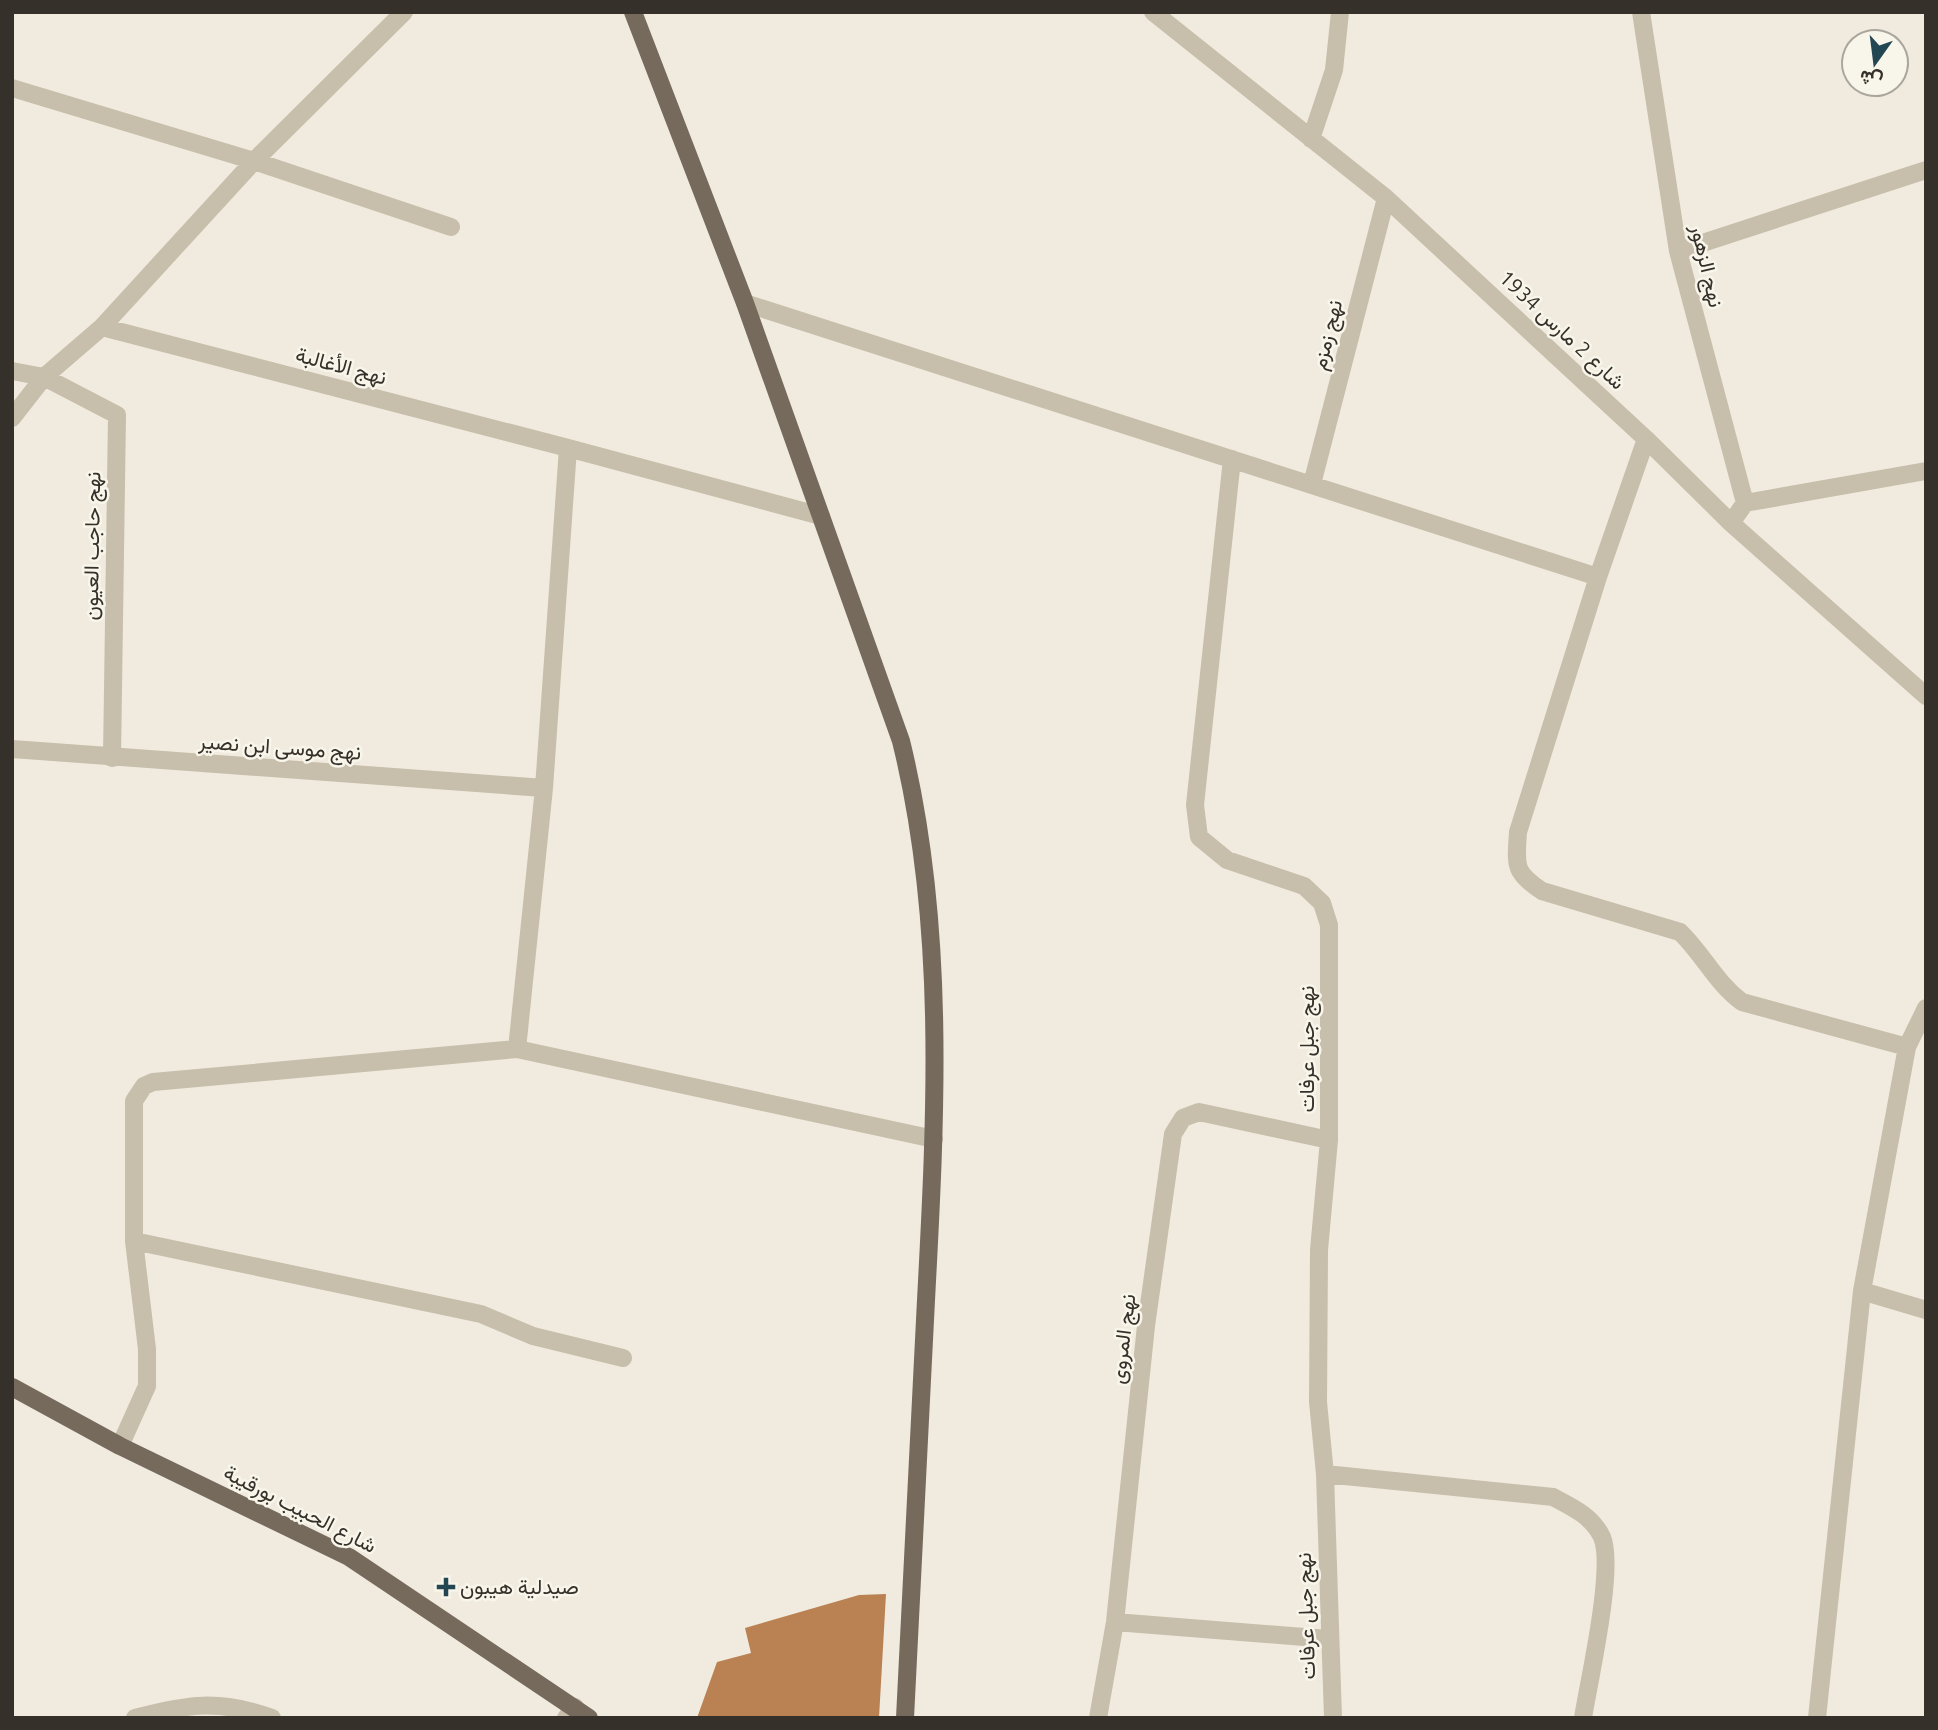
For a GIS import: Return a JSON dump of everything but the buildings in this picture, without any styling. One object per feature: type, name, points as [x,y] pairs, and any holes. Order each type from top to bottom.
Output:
[{"type":"main road","points":[[633,12],[745,303],[901,741],[917,807],[928,883],[934,1139],[905,1718]]},
{"type":"main road","name":"شارع الحبيب بورقيبة","points":[[12,1387],[120,1447],[349,1557],[577,1714]]},
{"type":"street","points":[[12,418],[44,377],[102,327],[254,161],[404,12]]},
{"type":"street","name":"شارع 2 مارس 1934","points":[[1153,12],[1386,198],[1646,439],[1731,523],[1926,696]]},
{"type":"street","points":[[1311,139],[1334,70],[1340,12]]},
{"type":"street","name":"نهج الزهور","points":[[1641,12],[1678,251],[1745,503]]},
{"type":"street","points":[[12,88],[254,161],[451,227]]},
{"type":"street","points":[[1678,251],[1926,170]]},
{"type":"street","name":"نهج زمزم","points":[[1312,484],[1386,198]]},
{"type":"street","points":[[745,303],[1598,577]]},
{"type":"street","name":"نهج الأغالبة","points":[[102,327],[821,516]]},
{"type":"street","points":[[12,372],[44,377]]},
{"type":"street","name":"نهج حاجب العيون","points":[[44,377],[117,415],[112,758]]},
{"type":"street","points":[[1646,439],[1598,577],[1518,832],[1516,865],[1523,878],[1542,891],[1681,932],[1696,948],[1724,989],[1742,1002],[1907,1047]]},
{"type":"street","points":[[517,1049],[544,788],[568,448]]},
{"type":"street","name":"نهج جبل عرفات","points":[[1231,459],[1195,805],[1199,837],[1227,860],[1304,886],[1322,903],[1329,925],[1329,1140],[1319,1250],[1318,1402],[1325,1474],[1333,1718]]},
{"type":"street","points":[[1731,523],[1745,503],[1926,471]]},
{"type":"street","name":"نهج موسى ابن نصير","points":[[12,748],[112,758],[544,788]]},
{"type":"street","points":[[1817,1718],[1862,1292],[1907,1047],[1926,1008]]},
{"type":"street","points":[[120,1447],[147,1386],[147,1349],[134,1241],[134,1101],[144,1086],[161,1081],[517,1049],[934,1139]]},
{"type":"street","name":"نهج المروى","points":[[1098,1718],[1115,1622],[1146,1326],[1173,1134],[1183,1118],[1199,1112],[1329,1140]]},
{"type":"street","points":[[134,1241],[481,1314],[533,1336],[623,1358]]},
{"type":"street","points":[[1862,1292],[1926,1310]]},
{"type":"street","points":[[1325,1474],[1553,1497],[1583,1512],[1602,1537],[1605,1573],[1583,1718]]},
{"type":"street","points":[[1115,1622],[1329,1639]]},
{"type":"street","points":[[135,1718],[177,1706],[202,1704],[227,1705],[272,1718]]},
{"type":"place","name":"صيدلية هيبون","points":[[446,1587]]}]
